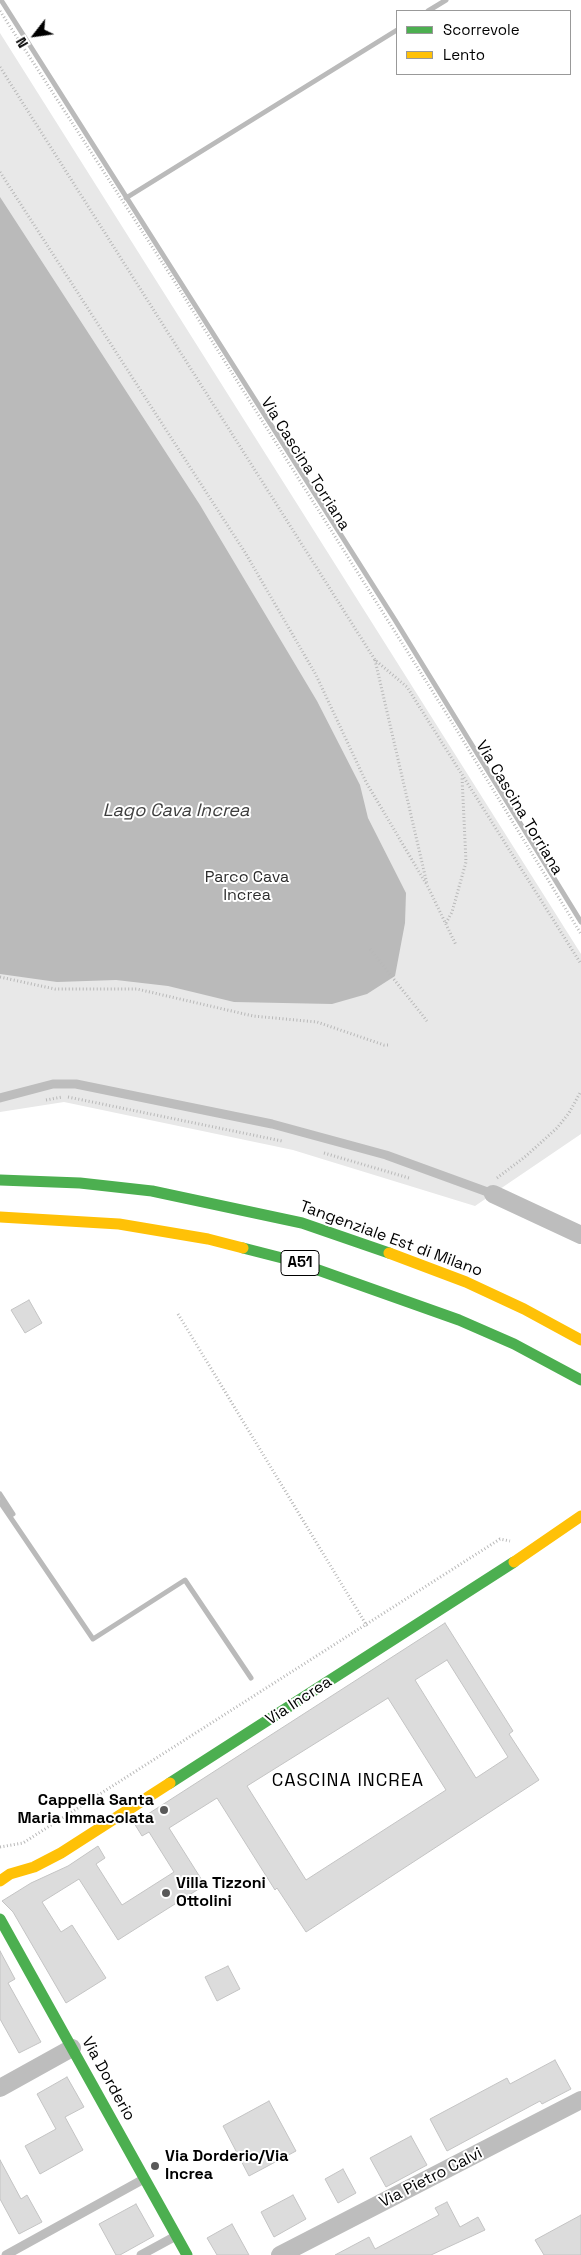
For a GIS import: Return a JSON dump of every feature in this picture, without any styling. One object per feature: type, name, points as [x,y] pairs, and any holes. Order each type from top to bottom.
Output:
[{"type":"main road","name":"Tangenziale Est di Milano","points":[[0,1180],[80,1183],[152,1191],[302,1223],[379,1248],[466,1282],[524,1309],[581,1340]]},
{"type":"main road","name":"A51","points":[[0,1217],[119,1224],[208,1239],[290,1260],[459,1320],[514,1344],[581,1380]]},
{"type":"main road","name":"Via Increa","points":[[4,1875],[34,1867],[61,1854],[565,1529],[581,1516]]},
{"type":"main road","name":"Via Dorderio","points":[[0,1919],[187,2255]]},
{"type":"street","points":[[494,1187],[581,1235]]},
{"type":"street","points":[[0,2088],[72,2048]]},
{"type":"street","name":"Via Pietro Calvi","points":[[280,2255],[581,2100]]},
{"type":"lane","points":[[0,1098],[53,1084],[76,1084],[282,1127],[386,1154],[494,1187]]},
{"type":"lane","points":[[6,2255],[145,2179]]},
{"type":"lane","points":[[141,2255],[176,2236]]},
{"type":"path","name":"Via Cascina Torriana","points":[[0,11],[177,284],[454,724],[581,934]]},
{"type":"path","points":[[0,67],[375,660],[407,686],[581,964]]},
{"type":"path","points":[[0,172],[246,554],[316,675],[366,782],[428,888],[456,945]]},
{"type":"path","points":[[375,660],[428,888]]},
{"type":"path","points":[[446,923],[452,912],[466,862],[462,776]]},
{"type":"path","points":[[370,949],[427,1021]]},
{"type":"path","points":[[0,977],[55,989],[137,989],[253,1016],[317,1022],[384,1045],[390,1045]]},
{"type":"path","points":[[494,1187],[557,1128],[570,1113],[581,1091]]},
{"type":"path","points":[[38,1102],[65,1097],[284,1142]]},
{"type":"path","points":[[320,1152],[418,1181]]},
{"type":"path","points":[[178,1314],[381,1648]]},
{"type":"path","points":[[0,1847],[23,1843],[367,1626],[500,1539],[519,1543]]},
{"type":"green space","name":"Parco Cava Increa","points":[[0,33],[581,954],[581,1134],[475,1206],[293,1150],[64,1102],[0,1112]]},
{"type":"water","name":"Lago Cava Increa","points":[[0,197],[200,505],[317,701],[360,785],[368,818],[406,893],[405,923],[395,976],[367,994],[332,1004],[234,1002],[168,986],[116,980],[57,982],[0,974]]},
{"type":"building","points":[[29,1300],[42,1323],[25,1333],[11,1310]]},
{"type":"building","points":[[445,1623],[513,1731],[509,1734],[539,1780],[306,1932],[277,1888],[275,1890],[217,1798],[169,1828],[205,1885],[118,1940],[79,1879],[42,1902],[61,1932],[72,1925],[106,1978],[66,2003],[13,1912],[2,1901],[31,1883],[68,1866],[98,1846],[105,1858],[96,1864],[122,1905],[174,1872],[149,1832],[142,1836],[134,1823]],"holes":[[[447,1660],[508,1757],[476,1778],[415,1680]],[[388,1698],[446,1790],[306,1880],[247,1786]]]},
{"type":"building","points":[[0,1951],[15,1979],[8,1983],[41,2042],[19,2053],[0,2019]]},
{"type":"building","points":[[228,1966],[240,1989],[217,2001],[205,1977]]},
{"type":"building","points":[[555,2060],[571,2089],[542,2104],[540,2101],[447,2151],[430,2119],[507,2078],[510,2084]]},
{"type":"building","points":[[67,2077],[84,2107],[65,2117],[83,2150],[40,2174],[25,2146],[56,2129],[37,2094]]},
{"type":"building","points":[[269,2101],[296,2151],[249,2176],[223,2126]]},
{"type":"building","points":[[411,2136],[427,2165],[386,2187],[370,2158]]},
{"type":"building","points":[[0,2160],[21,2199],[27,2195],[42,2222],[19,2234],[0,2199]]},
{"type":"building","points":[[343,2169],[356,2193],[338,2203],[325,2179]]},
{"type":"building","points":[[293,2195],[306,2219],[274,2237],[261,2212]]},
{"type":"building","points":[[447,2202],[460,2227],[478,2217],[485,2230],[431,2255],[335,2255],[369,2237],[375,2249],[439,2215],[435,2208]]},
{"type":"building","points":[[136,2204],[154,2236],[120,2255],[116,2255],[99,2224]]},
{"type":"building","points":[[581,2215],[581,2255],[544,2255],[535,2240]]},
{"type":"building","points":[[232,2224],[249,2255],[217,2255],[207,2238]]},
{"type":"waterway","points":[[1,0],[395,620],[581,922]]},
{"type":"waterway","points":[[430,10],[446,0]]},
{"type":"waterway","points":[[126,198],[396,31]]},
{"type":"waterway","points":[[0,1494],[13,1514]]},
{"type":"waterway","points":[[0,1502],[93,1639],[185,1580],[251,1678]]},
{"type":"traffic: fast","points":[[0,1180],[80,1183],[152,1191],[302,1223],[389,1253]]},
{"type":"traffic: fast","points":[[243,1248],[290,1260],[459,1320],[514,1344],[581,1380]]},
{"type":"traffic: fast","points":[[170,1783],[514,1562]]},
{"type":"traffic: fast","points":[[0,1919],[187,2255]]},
{"type":"traffic: slow","points":[[0,1217],[119,1224],[208,1239],[243,1248]]},
{"type":"traffic: slow","points":[[389,1253],[466,1282],[524,1309],[581,1340]]},
{"type":"traffic: slow","points":[[514,1562],[581,1516]]},
{"type":"traffic: slow","points":[[0,1881],[10,1874],[34,1867],[61,1853],[170,1783]]},
{"type":"place","name":"Cappella Santa Maria Immacolata","points":[[164,1810]]},
{"type":"place","name":"Villa Tizzoni Ottolini","points":[[166,1893]]},
{"type":"place","name":"Via Dorderio/Via Increa","points":[[155,2166]]},
{"type":"district","name":"CASCINA INCREA","points":[[348,1781]]}]
